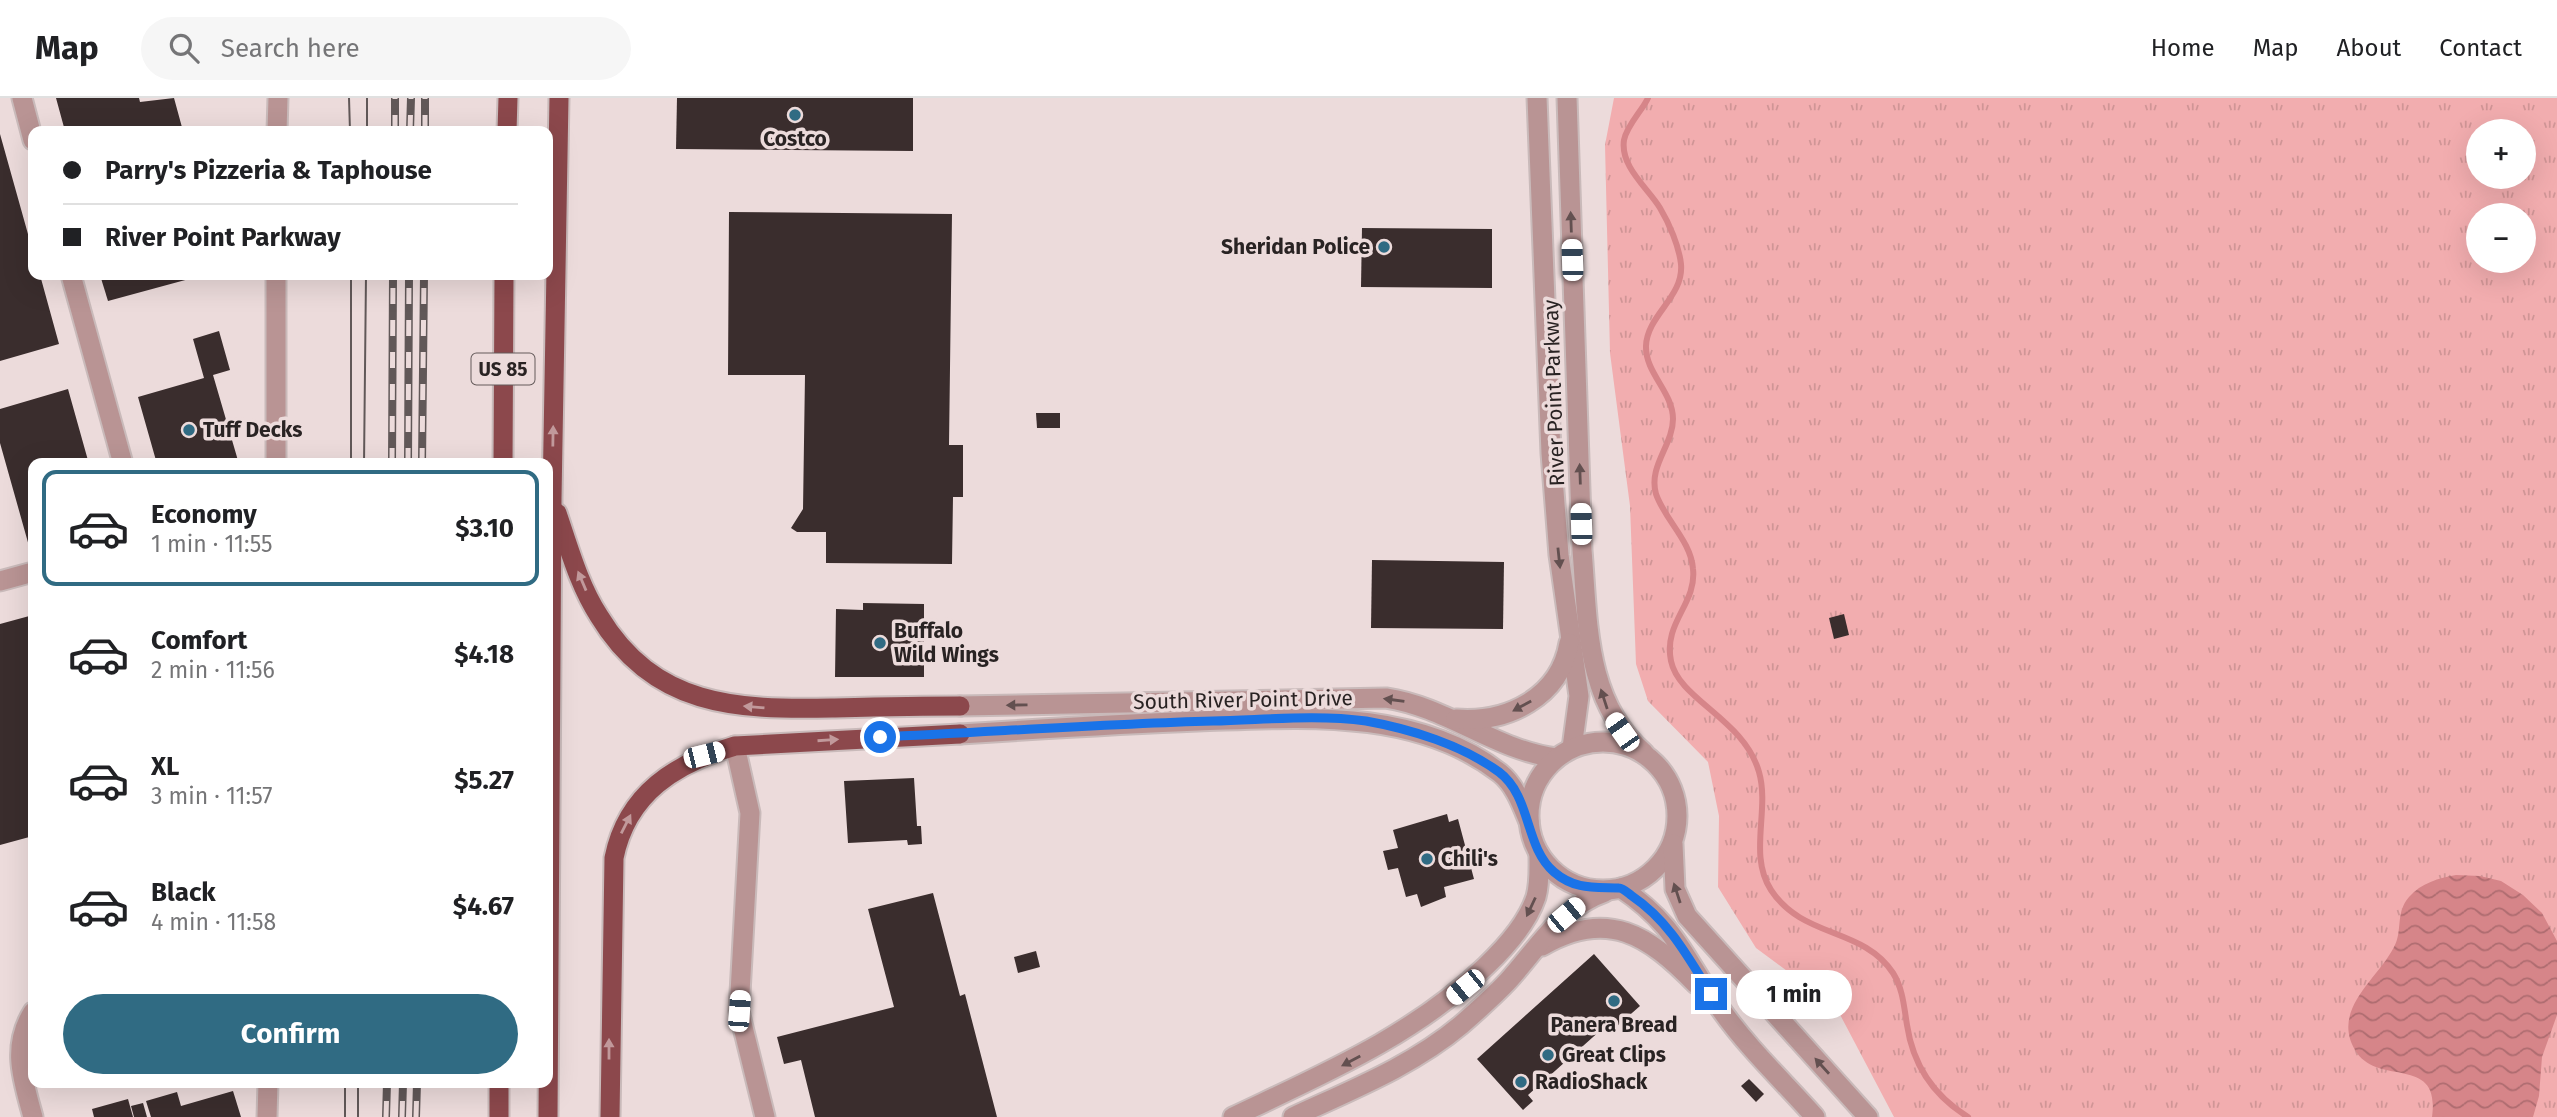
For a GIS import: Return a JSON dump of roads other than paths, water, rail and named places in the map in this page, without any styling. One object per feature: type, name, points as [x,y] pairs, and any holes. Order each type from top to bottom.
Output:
[{"type":"highway","points":[[507,126],[508,98]]},
{"type":"highway","name":"US 85","points":[[553,458],[559,98]]},
{"type":"highway","name":"US 85","points":[[503,458],[504,280]]},
{"type":"highway","points":[[553,501],[573,561],[598,616],[632,658],[671,687],[722,704],[763,708],[960,706]]},
{"type":"highway","points":[[611,1117],[611,892],[617,844],[632,812],[663,779],[704,755],[736,746],[960,734]]},
{"type":"highway","points":[[499,1088],[499,1117]]},
{"type":"highway","name":"US 85","points":[[548,1088],[548,1117]]},
{"type":"street","points":[[22,98],[29,126]]},
{"type":"street","points":[[277,126],[278,98]]},
{"type":"street","name":"River Point Parkway","points":[[1537,98],[1550,453],[1559,555],[1579,696],[1564,753]]},
{"type":"street","name":"River Point Parkway","points":[[1567,98],[1582,550],[1588,621],[1597,675],[1608,710],[1626,738],[1644,753]]},
{"type":"street","points":[[72,280],[121,458]]},
{"type":"street","points":[[276,280],[276,458]]},
{"type":"street","points":[[0,581],[28,573]]},
{"type":"street","points":[[1451,718],[1484,719],[1509,713],[1532,700],[1562,671],[1571,633]]},
{"type":"street","name":"South River Point Drive","points":[[960,706],[1367,697],[1405,701],[1451,718],[1504,746],[1564,753]]},
{"type":"street","name":"South River Point Drive","points":[[960,734],[1114,724],[1316,719],[1366,721],[1448,745],[1501,774],[1516,793],[1529,822]]},
{"type":"street","points":[[1233,1117],[1383,1044],[1429,1015],[1465,987],[1501,951],[1528,914],[1536,896],[1539,854],[1529,822],[1534,787],[1564,753],[1608,741],[1644,753],[1660,767],[1672,787],[1678,810],[1673,841],[1672,875],[1687,916],[1868,1117]]},
{"type":"street","points":[[736,746],[750,813],[739,1011],[765,1117]]},
{"type":"street","points":[[1293,1117],[1402,1066],[1436,1045],[1485,1004],[1530,956],[1555,924],[1580,903],[1654,870],[1673,841]]},
{"type":"street","points":[[1539,854],[1555,873],[1572,883],[1584,888],[1615,889],[1657,915],[1669,928],[1721,1010]]},
{"type":"street","points":[[1530,956],[1554,939],[1576,930],[1623,930],[1638,935],[1666,954],[1721,1010],[1815,1117]]},
{"type":"street","points":[[28,1021],[23,1030],[19,1050],[33,1117]]},
{"type":"street","points":[[267,1117],[268,1088]]},
{"type":"water","points":[[2456,875],[2480,876],[2501,881],[2523,895],[2542,913],[2557,941],[2557,1015],[2542,1057],[2539,1096],[2533,1117],[2432,1117],[2432,1097],[2427,1085],[2417,1078],[2378,1068],[2365,1061],[2355,1050],[2349,1035],[2353,1008],[2394,947],[2402,909],[2409,897],[2425,885]]},
{"type":"waterway","points":[[1648,98],[1628,129],[1624,150],[1630,168],[1655,200],[1667,221],[1681,264],[1677,286],[1652,325],[1646,346],[1650,365],[1669,400],[1673,419],[1672,429],[1655,474],[1656,494],[1688,549],[1693,569],[1690,593],[1672,635],[1671,661],[1676,675],[1686,687],[1740,738],[1759,772],[1762,787],[1761,862],[1771,890],[1784,906],[1799,917],[1850,939],[1880,958],[1899,985],[1910,1040],[1920,1066],[1935,1089],[1968,1117]]},
{"type":"tram line","points":[[349,98],[350,126]]},
{"type":"tram line","points":[[367,98],[367,126]]},
{"type":"tram line","points":[[351,280],[351,458]]},
{"type":"tram line","points":[[364,458],[366,280]]},
{"type":"tram line","points":[[345,1088],[345,1117]]},
{"type":"tram line","points":[[358,1088],[358,1117]]},
{"type":"railway","points":[[395,98],[395,126]]},
{"type":"railway","points":[[410,126],[411,98]]},
{"type":"railway","points":[[425,98],[425,126]]},
{"type":"railway","points":[[392,458],[393,280]]},
{"type":"railway","points":[[408,458],[409,280]]},
{"type":"railway","points":[[422,458],[424,280]]},
{"type":"railway","points":[[386,1117],[387,1088]]},
{"type":"railway","points":[[402,1117],[403,1088]]},
{"type":"railway","points":[[416,1117],[417,1088]]},
{"type":"place","name":"Costco","points":[[795,115]]},
{"type":"place","name":"Sheridan Police","points":[[1384,247]]},
{"type":"place","name":"Tuff Decks","points":[[189,430]]},
{"type":"place","name":"Buffalo Wild Wings","points":[[880,643]]},
{"type":"place","name":"Chili's","points":[[1427,859]]},
{"type":"place","name":"Panera Bread","points":[[1614,1001]]},
{"type":"place","name":"Great Clips","points":[[1548,1055]]},
{"type":"place","name":"RadioShack","points":[[1521,1082]]}]
